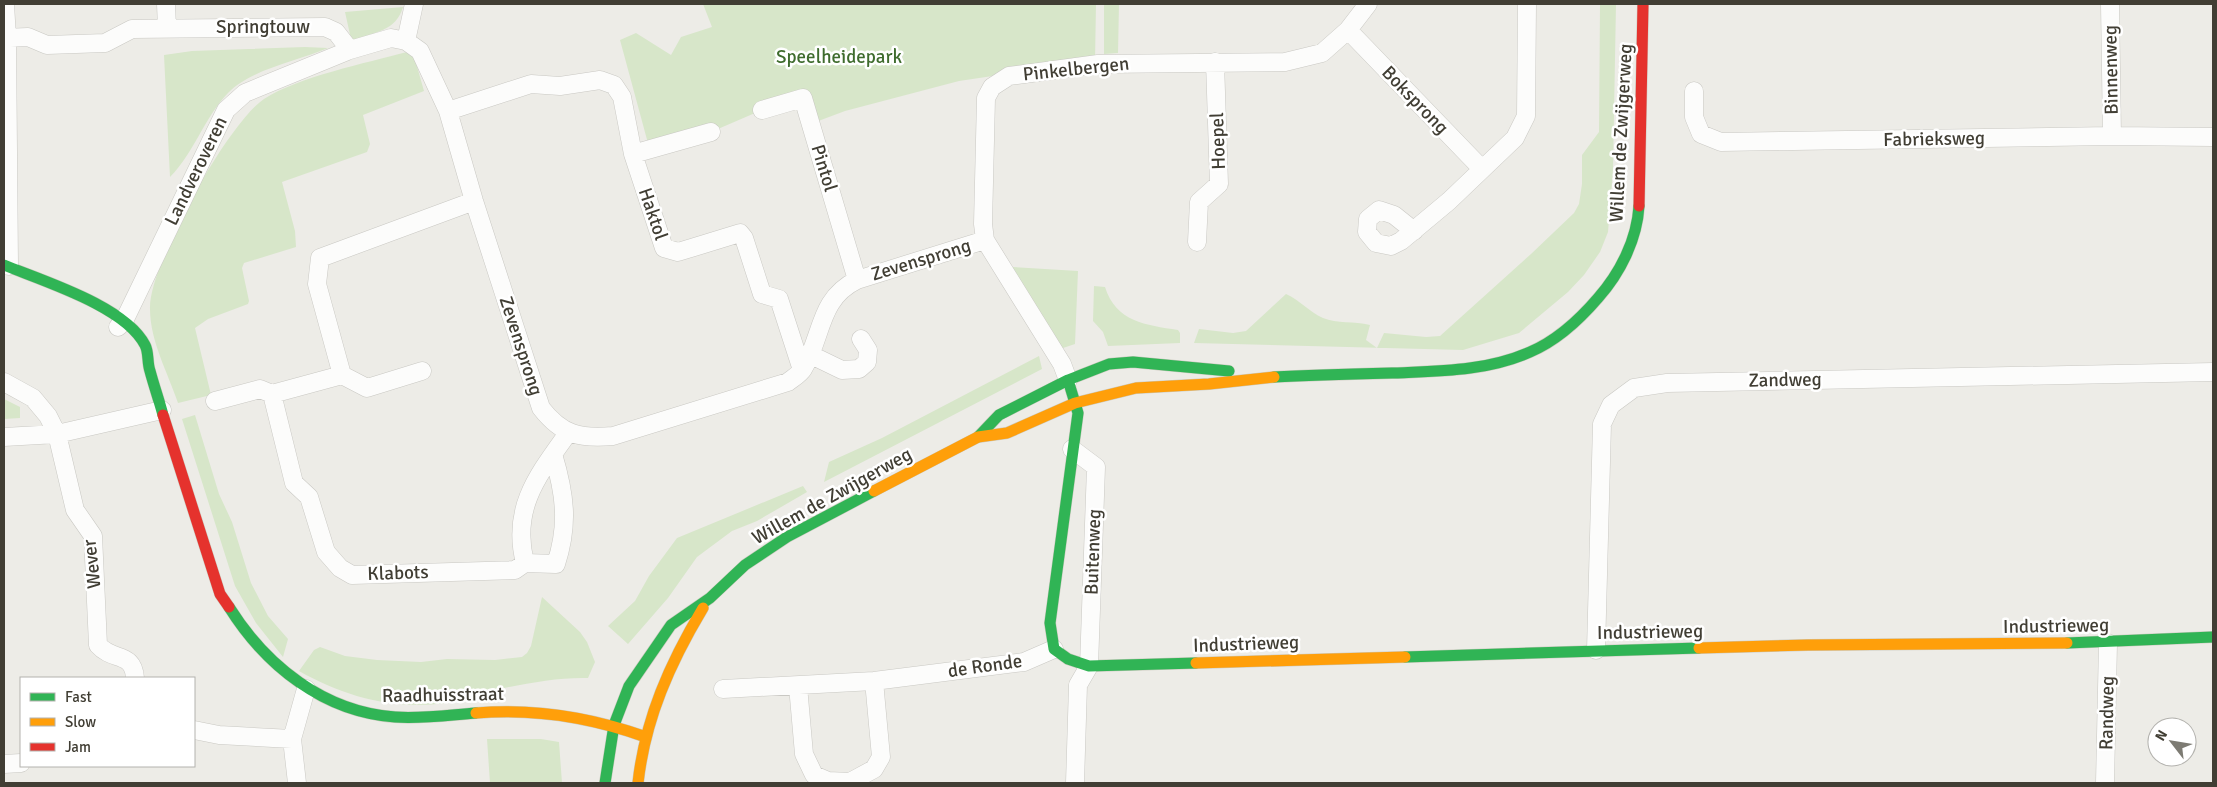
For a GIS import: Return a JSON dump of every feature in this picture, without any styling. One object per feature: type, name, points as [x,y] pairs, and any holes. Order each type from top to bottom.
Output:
[{"type":"street","points":[[5,4],[6,265]]},
{"type":"street","points":[[166,4],[167,28]]},
{"type":"street","points":[[406,41],[414,4]]},
{"type":"street","name":"Pinkelbergen","points":[[1068,380],[1062,364],[986,240],[983,224],[986,98],[992,87],[1009,76],[1098,64],[1285,62],[1322,52],[1348,30],[1368,4]]},
{"type":"street","points":[[1414,231],[1515,138],[1526,116],[1527,4]]},
{"type":"street","name":"Willem de Zwijgerweg","points":[[605,783],[614,725],[629,686],[671,625],[710,598],[745,565],[788,537],[978,437],[1007,432],[1075,403],[1136,388],[1208,384],[1274,377],[1464,370],[1498,363],[1531,352],[1563,332],[1586,312],[1606,289],[1621,267],[1636,227],[1641,168],[1643,4]]},
{"type":"street","name":"Binnenweg","points":[[2110,4],[2112,136]]},
{"type":"street","name":"Springtouw","points":[[6,38],[28,37],[47,45],[105,43],[132,29],[325,27],[336,32],[350,50]]},
{"type":"street","name":"Boksprong","points":[[1348,30],[1482,170]]},
{"type":"street","name":"Landveroveren","points":[[121,324],[226,110],[245,93],[350,50],[391,38],[406,41]]},
{"type":"street","name":"Zevensprong","points":[[406,41],[420,52],[448,111],[474,201],[541,408],[552,423],[568,433],[591,438],[613,436],[788,382],[802,370],[832,297],[845,286],[857,280],[986,240]]},
{"type":"street","name":"Hoepel","points":[[1197,242],[1199,202],[1219,184],[1216,62]]},
{"type":"street","name":"Haktol","points":[[448,111],[531,84],[560,86],[600,80],[614,85],[622,97],[633,154],[664,248],[678,252],[734,233],[740,233],[744,238],[762,294],[779,299],[802,370]]},
{"type":"street","name":"Fabrieksweg","points":[[1694,91],[1694,117],[1701,134],[1721,142],[2112,136],[2213,137]]},
{"type":"street","name":"Pintol","points":[[762,110],[803,98],[857,280]]},
{"type":"street","points":[[633,154],[711,132]]},
{"type":"street","points":[[342,375],[317,284],[320,258],[474,201]]},
{"type":"street","name":"Raadhuisstraat","points":[[6,265],[37,280],[53,293],[121,324],[150,369],[220,594],[233,616],[255,644],[277,666],[306,689],[334,703],[369,713],[396,717],[528,710],[566,714],[614,725],[646,736]]},
{"type":"street","points":[[809,354],[842,370],[859,369],[867,362],[868,356],[868,350],[861,339]]},
{"type":"street","name":"Willem de Zwijgerweg","points":[[978,437],[999,415],[1068,380],[1109,364],[1133,362],[1274,377]]},
{"type":"street","points":[[215,401],[260,388],[272,394],[342,375],[367,388],[422,371]]},
{"type":"street","name":"Zandweg","points":[[1596,650],[1602,424],[1611,405],[1634,388],[1667,383],[2213,372]]},
{"type":"street","name":"Buitenweg","points":[[1054,648],[1050,623],[1078,413],[1068,380]]},
{"type":"street","name":"Wever","points":[[4,382],[32,398],[48,416],[58,434],[74,510],[92,536],[98,645],[105,653],[126,659],[134,667],[135,677]]},
{"type":"street","name":"Klabots","points":[[272,394],[294,483],[309,496],[326,552],[340,568],[352,574],[515,570],[526,563],[556,564],[566,511],[561,480],[553,454]]},
{"type":"street","points":[[4,437],[58,434],[162,410]]},
{"type":"street","points":[[526,563],[520,542],[523,512],[536,481],[568,433]]},
{"type":"street","name":"Buitenweg","points":[[1072,450],[1096,467],[1089,666]]},
{"type":"street","name":"Willem de Zwijgerweg","points":[[638,783],[639,766],[657,697],[685,636],[710,598]]},
{"type":"street","name":"Industrieweg","points":[[1089,666],[1808,645],[2108,643],[2213,637]]},
{"type":"street","name":"Randweg","points":[[2106,783],[2108,643]]},
{"type":"street","points":[[1054,648],[1068,659],[1089,666],[1078,686],[1075,783]]},
{"type":"street","name":"de Ronde","points":[[723,689],[874,681],[1024,662],[1054,648]]},
{"type":"street","points":[[798,686],[804,754],[814,775],[828,781],[850,782],[874,769],[882,757],[874,681]]},
{"type":"street","points":[[297,783],[292,739],[306,689]]},
{"type":"street","points":[[195,730],[219,735],[292,739]]},
{"type":"street","points":[[4,764],[20,763]]},
{"type":"green space","name":"Speelheidepark","points":[[703,4],[1096,4],[1095,61],[959,81],[845,111],[813,123],[804,96],[762,110],[711,132],[649,147],[620,40],[636,33],[671,55],[681,37],[712,27]]},
{"type":"green space","points":[[1104,4],[1119,4],[1118,53],[1104,54]]},
{"type":"green space","points":[[1600,4],[1616,4],[1613,169],[1608,232],[1600,252],[1584,275],[1568,292],[1519,333],[1463,350],[1377,348],[1384,333],[1426,337],[1440,336],[1574,213],[1579,204],[1582,184],[1582,155],[1599,132]]},
{"type":"green space","points":[[403,7],[400,15],[384,30],[354,40],[351,39],[345,12]]},
{"type":"green space","points":[[305,47],[328,48],[275,66],[249,78],[228,93],[212,113],[186,157],[170,177],[164,55],[192,51]]},
{"type":"green space","points":[[407,52],[414,56],[424,91],[363,115],[370,144],[367,152],[282,182],[295,231],[296,247],[244,263],[242,268],[248,304],[208,319],[195,328],[211,395],[178,403],[156,345],[150,309],[153,289],[162,261],[193,197],[212,165],[249,113],[264,99],[278,91],[313,77]]},
{"type":"green space","points":[[1012,267],[1078,271],[1075,344],[1063,348],[1057,342]]},
{"type":"green space","points":[[1094,286],[1105,287],[1110,299],[1124,315],[1144,323],[1178,330],[1180,333],[1180,343],[1108,346],[1103,332],[1093,321]]},
{"type":"green space","points":[[1286,294],[1323,318],[1370,325],[1366,340],[1377,348],[1194,343],[1199,329],[1233,333],[1246,331]]},
{"type":"green space","points":[[1039,356],[1042,369],[824,482],[829,462],[882,438]]},
{"type":"green space","points":[[4,399],[20,407],[20,418],[4,419]]},
{"type":"green space","points":[[195,415],[219,494],[232,522],[251,583],[268,616],[288,639],[283,657],[256,623],[235,586],[182,419]]},
{"type":"green space","points":[[803,486],[807,492],[757,521],[732,531],[697,557],[668,598],[628,644],[608,626],[635,601],[649,576],[677,538]]},
{"type":"green space","points":[[542,597],[580,632],[587,642],[595,662],[588,678],[533,683],[478,694],[452,702],[412,705],[373,700],[354,695],[299,671],[314,650],[320,647],[345,656],[377,660],[421,662],[447,659],[495,660],[522,657],[531,646]]},
{"type":"green space","points":[[487,739],[541,739],[559,742],[562,783],[490,783]]},
{"type":"traffic: fast","points":[[1274,377],[1464,369],[1497,363],[1530,352],[1549,342],[1567,329],[1606,288],[1620,267],[1631,243],[1638,219],[1639,206]]},
{"type":"traffic: fast","points":[[4,265],[82,296],[120,318],[135,331],[145,345],[149,368],[163,415]]},
{"type":"traffic: fast","points":[[978,437],[999,415],[1068,380],[1109,364],[1133,362],[1229,371]]},
{"type":"traffic: fast","points":[[1068,380],[1078,413],[1050,623],[1054,649],[1068,659],[1089,666],[1196,663]]},
{"type":"traffic: fast","points":[[605,783],[614,725],[629,686],[671,625],[710,598],[745,565],[787,537],[874,491]]},
{"type":"traffic: fast","points":[[229,607],[244,628],[279,666],[321,696],[344,706],[369,713],[395,717],[476,713]]},
{"type":"traffic: fast","points":[[2067,643],[2213,637]]},
{"type":"traffic: fast","points":[[1405,657],[1699,648]]},
{"type":"traffic: slow","points":[[874,491],[978,437],[1007,433],[1075,403],[1136,388],[1209,384],[1274,377]]},
{"type":"traffic: slow","points":[[638,783],[646,736],[661,692],[680,650],[703,608]]},
{"type":"traffic: slow","points":[[1699,648],[1808,645],[2067,643]]},
{"type":"traffic: slow","points":[[1196,663],[1405,657]]},
{"type":"traffic: slow","points":[[476,713],[541,713],[583,719],[646,737]]},
{"type":"traffic: jam","points":[[1639,206],[1643,4]]},
{"type":"traffic: jam","points":[[163,415],[220,594],[229,607]]}]
